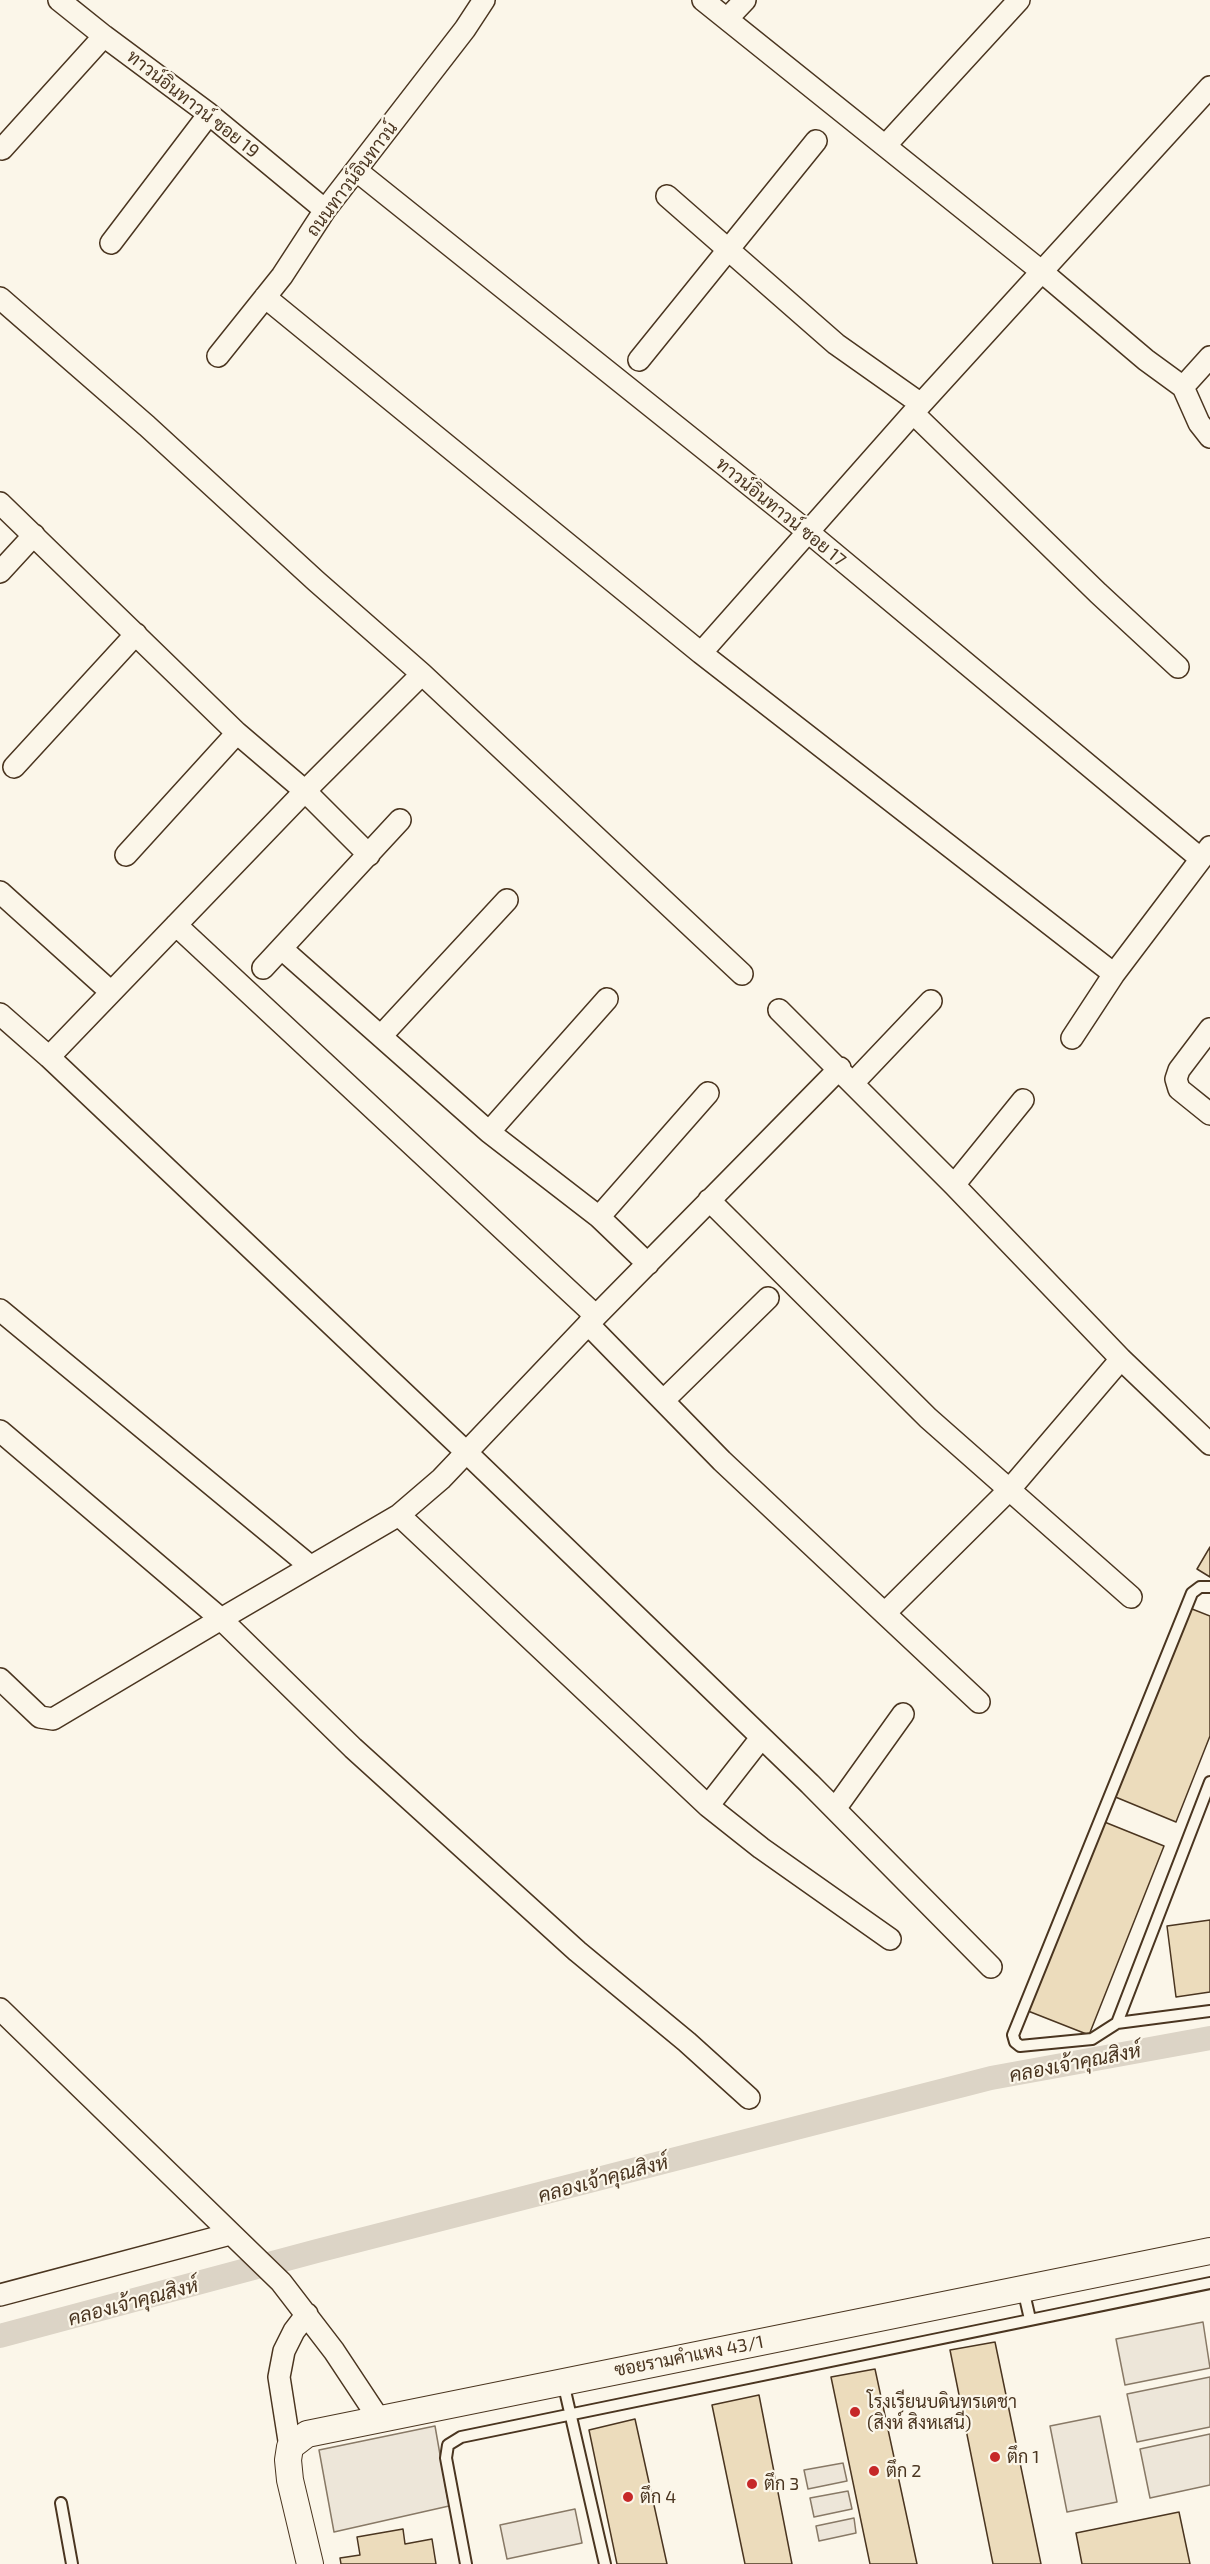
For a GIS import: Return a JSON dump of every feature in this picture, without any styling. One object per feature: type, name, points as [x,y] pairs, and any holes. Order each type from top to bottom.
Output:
[{"type":"street","name":"ทาวน์อินทาวน์ ซอย 19","points":[[59,0],[209,114],[326,210]]},
{"type":"street","name":"ถนนทาวน์อินทาวน์","points":[[218,356],[282,276],[326,210],[465,29],[484,0]]},
{"type":"street","points":[[703,0],[1041,271],[1146,360],[1183,387],[1199,423],[1210,437]]},
{"type":"street","points":[[728,20],[745,0]]},
{"type":"street","points":[[885,146],[1019,0]]},
{"type":"street","points":[[2,149],[104,36]]},
{"type":"street","points":[[701,653],[807,531],[1210,87]]},
{"type":"street","points":[[111,243],[209,114]]},
{"type":"street","points":[[639,360],[816,141]]},
{"type":"street","name":"ทาวน์อินทาวน์ ซอย 17","points":[[357,171],[1205,853]]},
{"type":"street","points":[[667,196],[836,344],[917,409],[1098,593],[1178,667]]},
{"type":"street","points":[[265,297],[701,653],[1114,974]]},
{"type":"street","points":[[0,298],[147,426],[316,581],[422,674],[742,974]]},
{"type":"street","points":[[1183,387],[1210,357]]},
{"type":"street","points":[[0,503],[237,733],[305,790],[369,855]]},
{"type":"street","points":[[0,572],[34,535]]},
{"type":"street","points":[[14,767],[136,634]]},
{"type":"street","points":[[49,1057],[305,790],[422,674]]},
{"type":"street","points":[[126,855],[237,733]]},
{"type":"street","points":[[263,968],[400,820]]},
{"type":"street","points":[[1072,1038],[1114,974],[1205,853]]},
{"type":"street","points":[[0,892],[111,992]]},
{"type":"street","points":[[381,1035],[507,900]]},
{"type":"street","points":[[176,925],[592,1320],[664,1401],[722,1461],[979,1702]]},
{"type":"street","points":[[282,949],[489,1132],[599,1217],[648,1264]]},
{"type":"street","points":[[489,1132],[607,999]]},
{"type":"street","points":[[0,1679],[40,1717],[53,1719],[399,1515],[441,1479],[465,1451],[709,1200],[931,1001]]},
{"type":"street","points":[[779,1010],[954,1185],[1121,1359],[1210,1444]]},
{"type":"street","points":[[0,1014],[49,1057],[465,1451],[835,1809],[991,1966]]},
{"type":"street","points":[[1210,1029],[1179,1070],[1176,1079],[1179,1089],[1210,1114]]},
{"type":"street","points":[[599,1217],[708,1093]]},
{"type":"street","points":[[954,1185],[1023,1100]]},
{"type":"street","points":[[709,1200],[928,1418],[1131,1597]]},
{"type":"street","points":[[664,1401],[768,1298]]},
{"type":"street","points":[[0,1310],[310,1566]]},
{"type":"street","points":[[885,1613],[1010,1489],[1121,1359]]},
{"type":"street","points":[[0,1431],[220,1619],[370,1764],[577,1951],[687,2042],[749,2098]]},
{"type":"street","points":[[399,1515],[708,1806],[769,1854],[890,1939]]},
{"type":"street","points":[[835,1809],[903,1714]]},
{"type":"street","points":[[708,1806],[761,1738]]},
{"type":"street","points":[[0,2009],[281,2282],[307,2314],[380,2420]]},
{"type":"street","points":[[0,2295],[230,2234]]},
{"type":"street","name":"ซอยรามคำแหง 43/1","points":[[290,2447],[307,2434],[1210,2251]]},
{"type":"street","points":[[307,2314],[294,2331],[284,2351],[279,2377],[290,2447],[288,2460],[290,2480],[310,2564]]},
{"type":"lane","points":[[1210,1587],[1200,1587],[1192,1593],[1013,2035],[1015,2042],[1020,2046],[1092,2040],[1117,2023],[1210,2011]]},
{"type":"lane","points":[[1117,2023],[1209,1786]]},
{"type":"lane","points":[[466,2564],[446,2458],[448,2445],[460,2437],[1210,2283]]},
{"type":"lane","points":[[1023,2289],[1030,2319]]},
{"type":"lane","points":[[563,2381],[605,2564]]},
{"type":"lane","points":[[61,2503],[72,2564]]},
{"type":"shaded area","points":[[1203,2322],[1210,2368],[1125,2385],[1116,2339]]},
{"type":"shaded area","points":[[1210,2377],[1210,2427],[1137,2442],[1127,2394]]},
{"type":"shaded area","points":[[1100,2416],[1117,2502],[1067,2512],[1050,2426]]},
{"type":"shaded area","points":[[435,2426],[449,2506],[334,2532],[319,2450]]},
{"type":"shaded area","points":[[1210,2434],[1210,2485],[1150,2498],[1140,2449]]},
{"type":"shaded area","points":[[843,2463],[847,2481],[808,2489],[804,2470]]},
{"type":"shaded area","points":[[848,2491],[852,2509],[814,2517],[810,2498]]},
{"type":"shaded area","points":[[575,2509],[582,2543],[507,2559],[500,2525]]},
{"type":"shaded area","points":[[854,2518],[856,2533],[819,2541],[816,2526]]},
{"type":"building","points":[[1210,1547],[1210,1577],[1197,1569]]},
{"type":"building","points":[[1187,1607],[1210,1616],[1210,1736],[1176,1822],[1113,1796]]},
{"type":"building","points":[[1102,1821],[1164,1846],[1089,2035],[1028,2011]]},
{"type":"building","points":[[1210,1920],[1210,1992],[1176,1997],[1167,1926]]},
{"type":"building","name":"ตึก 1","points":[[995,2342],[1041,2564],[993,2564],[950,2350]]},
{"type":"building","name":"ตึก 2","points":[[875,2369],[917,2564],[870,2564],[831,2377]]},
{"type":"building","name":"ตึก 3","points":[[759,2395],[792,2564],[745,2564],[712,2405]]},
{"type":"building","name":"ตึก 4","points":[[635,2419],[667,2564],[617,2564],[589,2430]]},
{"type":"building","points":[[1179,2512],[1190,2564],[1082,2564],[1076,2533]]},
{"type":"building","points":[[403,2529],[405,2544],[432,2539],[436,2564],[341,2564],[340,2558],[360,2555],[357,2537]]},
{"type":"waterway","name":"คลองเจ้าคุณสิงห์","points":[[0,2336],[317,2251],[991,2078],[1210,2038]]},
{"type":"place","name":"โรงเรียนบดินทรเดชา (สิงห์ สิงหเสนี)","points":[[855,2412]]},
{"type":"place","name":"ตึก 1","points":[[995,2457]]},
{"type":"place","name":"ตึก 2","points":[[874,2471]]},
{"type":"place","name":"ตึก 3","points":[[752,2484]]},
{"type":"place","name":"ตึก 4","points":[[628,2497]]}]
